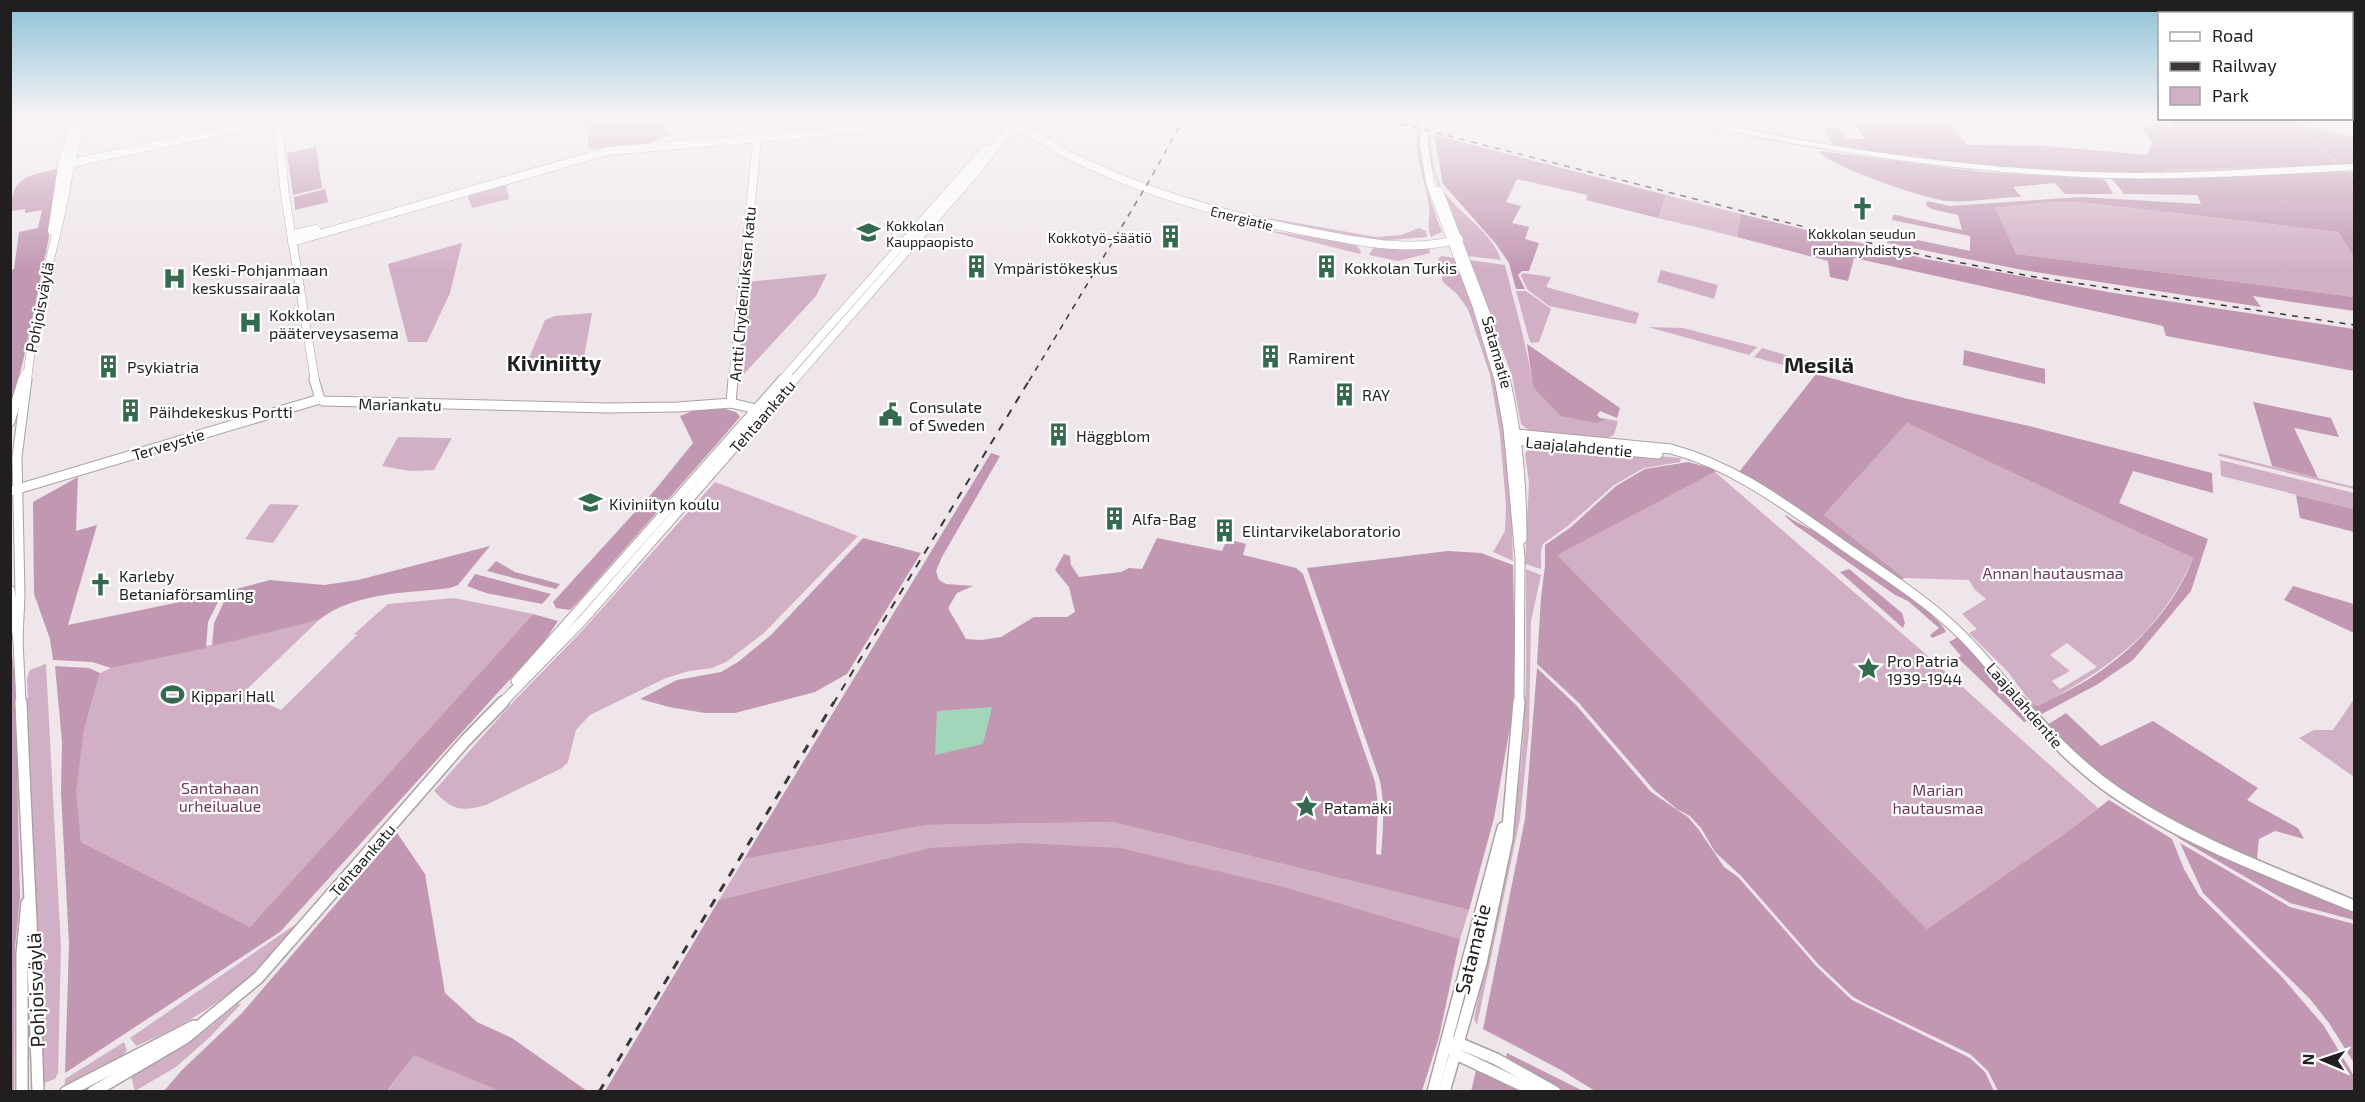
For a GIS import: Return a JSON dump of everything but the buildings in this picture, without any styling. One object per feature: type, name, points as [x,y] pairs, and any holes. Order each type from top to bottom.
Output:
[{"type":"highway","points":[[2024,169],[2167,175],[2298,169]]},
{"type":"main road","name":"Pohjoisväylä","points":[[10,422],[28,366],[51,249],[61,169]]},
{"type":"main road","name":"Pohjoisväylä","points":[[51,249],[70,169]]},
{"type":"main road","points":[[285,169],[292,238],[313,374],[320,399]]},
{"type":"main road","points":[[292,238],[539,169]]},
{"type":"main road","name":"Antti Chydeniuksen katu","points":[[730,403],[754,169]]},
{"type":"main road","name":"Tehtaankatu","points":[[93,1092],[185,1038],[258,978],[507,695],[514,683],[978,169]]},
{"type":"main road","name":"Energiatie","points":[[1098,169],[1184,202],[1241,219],[1369,243],[1396,245],[1454,240]]},
{"type":"main road","name":"Satamatie","points":[[1427,169],[1430,183],[1454,240],[1490,346],[1515,438],[1520,558],[1520,690],[1509,806],[1444,1092]]},
{"type":"main road","name":"Pohjoisväylä","points":[[18,640],[21,607],[14,491],[18,441],[28,384],[28,366]]},
{"type":"main road","name":"Mariankatu","points":[[320,399],[330,403],[608,408],[678,407],[730,403],[761,411]]},
{"type":"main road","name":"Terveystie","points":[[14,491],[320,399]]},
{"type":"main road","name":"Laajalahdentie","points":[[1515,438],[1671,455],[1718,466],[1738,476],[1828,535],[1930,608],[1984,657],[2052,739],[2082,767],[2122,796],[2216,848],[2355,906]]},
{"type":"main road","name":"Pohjoisväylä","points":[[10,590],[18,640],[28,889],[33,929],[38,1092]]},
{"type":"main road","name":"Pohjoisväylä","points":[[22,1092],[22,954],[28,889]]},
{"type":"main road","name":"Tehtaankatu","points":[[66,1092],[209,1018]]},
{"type":"main road","points":[[1454,1046],[1536,1092]]},
{"type":"main road","points":[[1454,1046],[1531,1077],[1554,1092]]},
{"type":"main road","name":"Satamatie","points":[[1433,1092],[1454,1046]]},
{"type":"green space","points":[[1420,169],[1423,169],[1442,232],[1431,237],[1429,205]]},
{"type":"green space","points":[[1433,169],[1445,193],[1491,241],[1501,260],[1468,256]]},
{"type":"green space","points":[[2176,169],[2225,169],[2164,172],[2162,170]]},
{"type":"green space","points":[[506,184],[509,199],[472,208],[467,195]]},
{"type":"green space","points":[[1666,195],[1741,214],[1737,237],[1658,218]]},
{"type":"green space","points":[[2050,202],[2079,202],[2340,232],[2354,257],[2354,297],[2016,254],[1994,208]]},
{"type":"green space","points":[[1258,216],[1376,237],[1401,235],[1419,228],[1426,231],[1427,237],[1377,241],[1340,236]]},
{"type":"green space","points":[[1260,229],[1355,244],[1361,251],[1360,254]]},
{"type":"green space","points":[[462,243],[450,293],[427,342],[408,342],[388,264]]},
{"type":"green space","points":[[1429,246],[1430,253],[1398,261],[1369,255],[1373,248]]},
{"type":"green space","points":[[1441,256],[1454,258],[1495,375],[1507,444],[1513,561],[1493,552],[1505,531],[1506,505],[1500,435],[1490,375],[1468,309],[1457,294],[1443,282],[1438,259]]},
{"type":"green space","points":[[1469,260],[1505,265],[1533,387],[1596,423],[1607,419],[1618,421],[1614,435],[1605,439],[1532,433],[1521,424],[1512,376]]},
{"type":"green space","points":[[1661,270],[1718,285],[1714,299],[1657,282]]},
{"type":"green space","points":[[1523,273],[1551,277],[1546,287],[1639,313],[1636,324],[1549,306],[1528,290],[1521,276]]},
{"type":"green space","points":[[827,274],[816,296],[743,375],[745,359],[740,358],[746,282]]},
{"type":"green space","points":[[1516,291],[1526,291],[1551,309],[1539,342],[1531,343],[1529,339]]},
{"type":"green space","points":[[592,313],[584,357],[527,363],[545,320],[555,316]]},
{"type":"green space","points":[[1648,327],[1683,328],[1757,347],[1749,355]]},
{"type":"green space","points":[[1762,348],[1799,359],[1815,361],[1816,374],[1754,357]]},
{"type":"green space","name":"Annan hautausmaa","points":[[1907,423],[2193,558],[2180,585],[2165,608],[2130,646],[2088,678],[2039,706],[2031,703],[2008,672],[1969,633],[1977,629],[1962,614],[1986,599],[1975,590],[1969,580],[1904,578],[1824,515]],"holes":[[[2067,643],[2097,667],[2060,689],[2052,681],[2070,671],[2050,655]]]},
{"type":"green space","points":[[398,437],[452,438],[434,470],[410,471],[382,466]]},
{"type":"green space","points":[[1534,446],[1681,458],[1680,462],[1644,468],[1614,485],[1569,525],[1543,544],[1541,569],[1525,564],[1529,483],[1525,454],[1529,448]]},
{"type":"green space","points":[[2218,453],[2354,487],[2354,489],[2219,456]]},
{"type":"green space","points":[[2220,460],[2354,493],[2354,509],[2221,476]]},
{"type":"green space","name":"Marian hautausmaa","points":[[1715,472],[1921,650],[2098,808],[1927,929],[1556,555]]},
{"type":"green space","points":[[715,482],[858,536],[764,633],[726,662],[712,668],[689,671],[666,678],[590,715],[576,730],[568,762],[562,768],[486,805],[457,808],[440,797],[434,791],[513,702],[582,631]]},
{"type":"green space","points":[[270,504],[299,505],[273,543],[245,539]]},
{"type":"green space","points":[[1526,569],[1541,575],[1531,621],[1529,731],[1520,819],[1477,1025],[1474,1019],[1510,842],[1522,755],[1526,676]]},
{"type":"green space","name":"Santahaan urheilualue","points":[[454,598],[533,614],[250,927],[81,842],[75,793],[84,730],[100,673],[111,668],[319,620],[243,693],[281,710],[357,635],[354,634],[388,604]]},
{"type":"green space","points":[[46,664],[61,948],[58,1073],[55,1079],[44,1083],[27,678],[30,670]]},
{"type":"green space","points":[[2354,699],[2354,777],[2299,738],[2314,730],[2333,730]]},
{"type":"green space","points":[[1113,822],[1469,910],[1460,939],[1288,888],[929,848],[719,900],[744,859],[926,825]]},
{"type":"green space","points":[[296,924],[292,933],[257,970],[221,999],[182,1024],[136,1046],[130,1038]]},
{"type":"green space","points":[[238,1004],[241,1004],[210,1037],[176,1067],[135,1091],[131,1076],[200,1035]]},
{"type":"green space","points":[[124,1042],[127,1050],[121,1058],[64,1090],[65,1079]]},
{"type":"green space","points":[[414,1054],[499,1091],[387,1092]]},
{"type":"shaded area","points":[[59,169],[48,242],[11,407],[11,270],[14,269],[19,232],[38,228],[42,210],[25,213],[25,209],[11,211],[12,199],[18,184],[39,173]]},
{"type":"shaded area","points":[[289,169],[319,169],[322,188],[293,195]]},
{"type":"shaded area","points":[[1440,169],[1567,169],[1666,195],[1658,218],[1586,200],[1587,195],[1517,179],[1506,202],[1521,206],[1512,223],[1529,227],[1525,239],[1539,243],[1529,271],[1522,271],[1518,275],[1525,289],[1516,289],[1509,263],[1496,244],[1443,184]]},
{"type":"shaded area","points":[[1849,169],[1962,169],[2101,179],[2106,181],[2113,194],[2065,194],[2055,183],[2013,187],[2021,197],[1947,201]]},
{"type":"shaded area","points":[[2049,169],[2180,169],[2162,170],[2164,172]]},
{"type":"shaded area","points":[[2354,172],[2354,257],[2339,232],[2079,202],[2050,202],[1995,208],[2016,254],[2354,297],[2354,311],[2253,296],[2261,307],[2023,270],[1887,243],[1889,234],[1970,251],[1970,236],[1892,220],[1893,215],[1896,215],[1962,230],[1958,215],[1931,209],[1926,205],[1927,201],[1950,206],[2081,197],[2201,204],[2197,195],[2124,194],[2112,179],[2113,177]]},
{"type":"shaded area","points":[[325,189],[328,202],[295,210],[294,197]]},
{"type":"shaded area","points":[[1741,214],[1926,259],[2114,293],[2354,329],[2354,371],[2166,336],[2163,326],[1854,258],[1848,281],[1830,277],[1828,261],[1737,237]]},
{"type":"shaded area","points":[[1527,344],[1620,408],[1617,418],[1600,411],[1597,415],[1607,419],[1597,423],[1561,416],[1533,387]]},
{"type":"shaded area","points":[[1964,350],[2045,369],[2045,384],[1963,365]]},
{"type":"shaded area","points":[[1816,374],[1904,398],[2029,426],[2212,473],[2213,493],[2133,471],[2119,503],[2208,539],[2191,591],[2133,660],[2098,684],[2040,715],[2031,703],[2039,706],[2086,681],[2108,666],[2138,640],[2176,593],[2193,558],[1907,423],[1824,515],[1904,578],[1899,581],[1776,493],[1739,472]]},
{"type":"shaded area","points":[[2253,402],[2331,418],[2339,437],[2294,428],[2318,478],[2272,466]]},
{"type":"shaded area","points":[[725,409],[736,412],[740,417],[578,602],[570,610],[556,608],[553,602],[655,490],[693,443],[680,416],[695,410]]},
{"type":"shaded area","points":[[991,453],[1000,456],[936,571],[939,580],[946,584],[973,586],[957,593],[948,608],[966,639],[982,640],[1001,637],[1034,617],[1067,617],[1075,612],[1069,587],[1055,570],[1064,554],[1070,556],[1071,565],[1079,577],[1121,572],[1129,568],[1142,569],[1157,538],[1222,551],[1227,539],[1246,544],[1243,555],[1296,568],[1303,574],[1375,782],[1378,804],[1376,854],[1381,855],[1383,808],[1380,781],[1307,568],[1448,551],[1481,553],[1513,565],[1515,669],[1513,710],[1494,818],[1469,910],[1113,822],[926,825],[744,859]]},
{"type":"shaded area","points":[[1688,462],[1714,469],[1715,472],[1557,555],[1927,929],[2060,837],[2109,800],[2172,839],[2184,869],[2199,895],[2282,977],[2324,1026],[2354,1076],[2354,1091],[1998,1091],[1988,1071],[1970,1054],[1853,997],[1819,965],[1741,876],[1715,852],[1701,828],[1690,816],[1677,809],[1654,790],[1579,703],[1537,664],[1545,545],[1571,527],[1616,486],[1645,469]]},
{"type":"shaded area","points":[[78,477],[76,531],[97,525],[68,625],[219,594],[208,622],[206,648],[111,668],[92,662],[53,660],[50,639],[34,594],[33,502]]},
{"type":"shaded area","points":[[2296,495],[2354,509],[2354,532],[2300,518]]},
{"type":"shaded area","points":[[1786,515],[1826,538],[1887,580],[1927,611],[1946,632],[1932,638],[1930,635],[1939,628],[1908,601],[1895,595],[1795,525]]},
{"type":"shaded area","points":[[863,538],[921,553],[847,674],[815,692],[735,713],[705,713],[640,699],[677,680],[721,672],[738,662],[771,635]]},
{"type":"shaded area","points":[[490,546],[458,585],[450,588],[365,599],[348,604],[319,620],[212,646],[214,623],[229,591],[270,580],[324,585],[358,580]]},
{"type":"shaded area","points":[[496,561],[515,572],[560,584],[556,589],[487,571]]},
{"type":"shaded area","points":[[1849,569],[1902,613],[1905,623],[1903,628],[1840,572]]},
{"type":"shaded area","points":[[475,574],[551,594],[542,604],[486,593],[467,586]]},
{"type":"shaded area","points":[[2293,586],[2354,604],[2354,633],[2284,600]]},
{"type":"shaded area","points":[[533,614],[558,621],[544,642],[280,932],[65,1073],[69,944],[61,793],[62,742],[55,666],[89,668],[100,673],[84,730],[76,792],[81,842],[250,927]]},
{"type":"shaded area","points":[[1958,637],[2032,720],[2024,722],[1958,658],[1961,656],[1949,642]]},
{"type":"shaded area","points":[[10,639],[15,678],[20,897],[15,948],[14,1092],[10,1091]]},
{"type":"shaded area","points":[[1537,668],[1576,705],[1651,792],[1688,817],[1724,867],[1738,877],[1817,967],[1852,1000],[1970,1058],[1985,1072],[1994,1091],[1595,1091],[1561,1070],[1483,1029],[1525,819]]},
{"type":"shaded area","points":[[992,707],[983,744],[935,755],[937,711]]},
{"type":"shaded area","points":[[2066,713],[2101,746],[2153,721],[2258,788],[2247,800],[2298,828],[2304,839],[2275,831],[2259,839],[2257,859],[2167,819],[2104,780],[2065,745],[2047,725]]},
{"type":"shaded area","points":[[2169,830],[2352,911],[2354,920],[2290,903],[2180,839]]},
{"type":"shaded area","points":[[397,833],[425,874],[445,993],[477,1022],[512,1038],[587,1091],[499,1091],[414,1055],[387,1091],[164,1091],[181,1071],[242,1013]]},
{"type":"shaded area","points":[[1023,843],[1120,848],[1288,888],[1460,939],[1439,1037],[1422,1091],[605,1091],[719,900],[929,848]]},
{"type":"shaded area","points":[[2180,843],[2290,907],[2354,924],[2354,1063],[2329,1023],[2310,999],[2203,893]]},
{"type":"shaded area","points":[[1507,1053],[1583,1091],[1563,1091],[1506,1057]]},
{"type":"shaded area","points":[[1476,1070],[1516,1085],[1525,1092],[1471,1092]]},
{"type":"waterway","points":[[2349,173],[2354,179]]},
{"type":"railway","points":[[1029,381],[1156,169]]},
{"type":"railway","points":[[1579,169],[1931,257],[2029,276],[2354,325]]},
{"type":"railway","points":[[833,704],[1030,379]]},
{"type":"railway","points":[[599,1092],[834,702]]},
{"type":"place","name":"Kokkolan seudun rauhanyhdistys","points":[[1862,209]]},
{"type":"place","name":"Kokkolan Kauppaopisto","points":[[868,233]]},
{"type":"place","name":"Kokkotyö-säätiö","points":[[1170,237]]},
{"type":"place","name":"Ympäristökeskus","points":[[976,267]]},
{"type":"place","name":"Kokkolan Turkis","points":[[1326,267]]},
{"type":"place","name":"Keski-Pohjanmaan keskussairaala","points":[[174,278]]},
{"type":"place","name":"Kokkolan pääterveysasema","points":[[251,323]]},
{"type":"place","name":"Ramirent","points":[[1270,357]]},
{"type":"place","name":"Psykiatria","points":[[109,366]]},
{"type":"place","name":"RAY","points":[[1344,394]]},
{"type":"place","name":"Päihdekeskus Portti","points":[[131,411]]},
{"type":"place","name":"Consulate of Sweden","points":[[891,415]]},
{"type":"place","name":"Häggblom","points":[[1058,435]]},
{"type":"place","name":"Kiviniityn koulu","points":[[591,503]]},
{"type":"place","name":"Alfa-Bag","points":[[1114,518]]},
{"type":"place","name":"Elintarvikelaboratorio","points":[[1224,530]]},
{"type":"place","name":"Karleby Betaniaförsamling","points":[[101,584]]},
{"type":"place","name":"Pro Patria 1939-1944","points":[[1869,669]]},
{"type":"place","name":"Kippari Hall","points":[[173,695]]},
{"type":"place","name":"Patamäki","points":[[1306,807]]},
{"type":"district","name":"Kiviniitty","points":[[554,362]]},
{"type":"district","name":"Mesilä","points":[[1819,364]]}]
